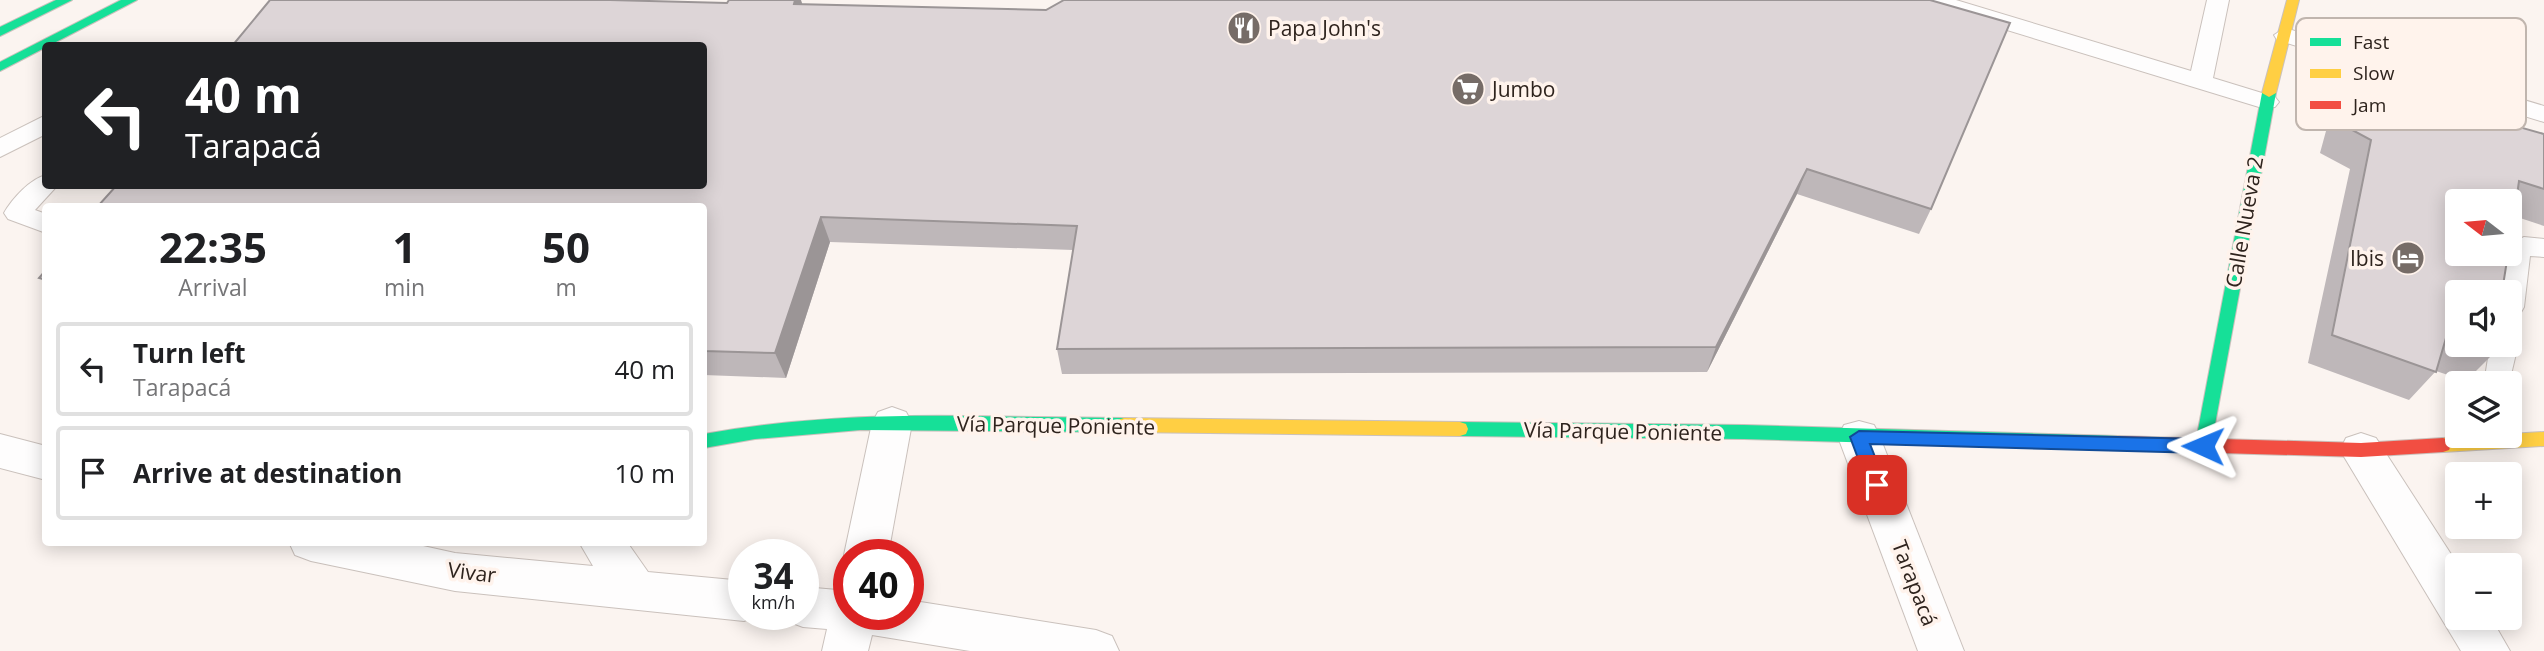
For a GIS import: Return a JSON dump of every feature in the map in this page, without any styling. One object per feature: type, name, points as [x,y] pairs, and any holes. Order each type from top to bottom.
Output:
[{"type":"street","points":[[0,32],[66,0]]},
{"type":"street","points":[[48,42],[131,0]]},
{"type":"street","name":"Calle Nueva 2","points":[[2203,446],[2267,102],[2293,0]]},
{"type":"street","points":[[0,66],[42,45]]},
{"type":"street","points":[[869,539],[892,424]]},
{"type":"street","name":"Vía Parque Poniente","points":[[712,441],[752,431],[892,424],[1744,432],[2361,450],[2544,439]]},
{"type":"street","name":"Tarapacá","points":[[1859,437],[1941,651]]},
{"type":"street","points":[[2361,450],[2445,584]]},
{"type":"street","points":[[0,451],[42,462]]},
{"type":"street","name":"Vivar","points":[[330,546],[455,572],[728,599]]},
{"type":"street","points":[[604,546],[635,589]]},
{"type":"street","points":[[924,623],[1096,651]]},
{"type":"street","points":[[845,651],[850,630]]},
{"type":"street","points":[[2474,630],[2487,651]]},
{"type":"lane","points":[[1933,0],[2267,102]]},
{"type":"lane","points":[[2200,81],[2218,0]]},
{"type":"lane","points":[[2285,36],[2296,39]]},
{"type":"lane","points":[[2526,109],[2544,114]]},
{"type":"lane","points":[[0,149],[42,124]]},
{"type":"lane","points":[[9,209],[42,186]]},
{"type":"lane","points":[[9,209],[42,222]]},
{"type":"lane","points":[[2514,280],[2517,253],[2524,246],[2544,248]]},
{"type":"building","points":[[270,0],[610,0],[727,3],[729,0],[795,0],[794,4],[1046,10],[1064,0],[1930,0],[2010,23],[1931,209],[1807,169],[1716,347],[1057,349],[1077,226],[821,217],[775,353],[707,351],[707,203],[101,203],[113,189],[707,189],[707,42],[235,42]]},
{"type":"building","name":"Ibis","points":[[2526,129],[2544,134],[2544,189],[2519,181],[2518,189],[2445,189],[2445,266],[2506,266],[2504,280],[2445,280],[2445,341],[2436,372],[2332,335],[2371,140],[2352,130]]},
{"type":"traffic: fast","points":[[0,32],[66,0]]},
{"type":"traffic: fast","points":[[49,42],[131,0]]},
{"type":"traffic: fast","points":[[0,67],[42,46]]},
{"type":"traffic: fast","points":[[2203,446],[2269,93]]},
{"type":"traffic: fast","points":[[707,440],[755,432],[860,423],[1124,425]]},
{"type":"traffic: fast","points":[[1460,429],[1744,432],[2118,443]]},
{"type":"traffic: slow","points":[[2269,93],[2293,0]]},
{"type":"traffic: slow","points":[[1124,425],[1460,429]]},
{"type":"traffic: slow","points":[[2443,445],[2544,439]]},
{"type":"traffic: jam","points":[[2118,443],[2361,450],[2443,445]]},
{"type":"place","name":"Papa John's","points":[[1244,28]]},
{"type":"place","name":"Jumbo","points":[[1468,89]]},
{"type":"place","name":"Ibis","points":[[2408,258]]},
{"type":"route","points":[[1877,485],[1859,437],[2203,446]]}]
